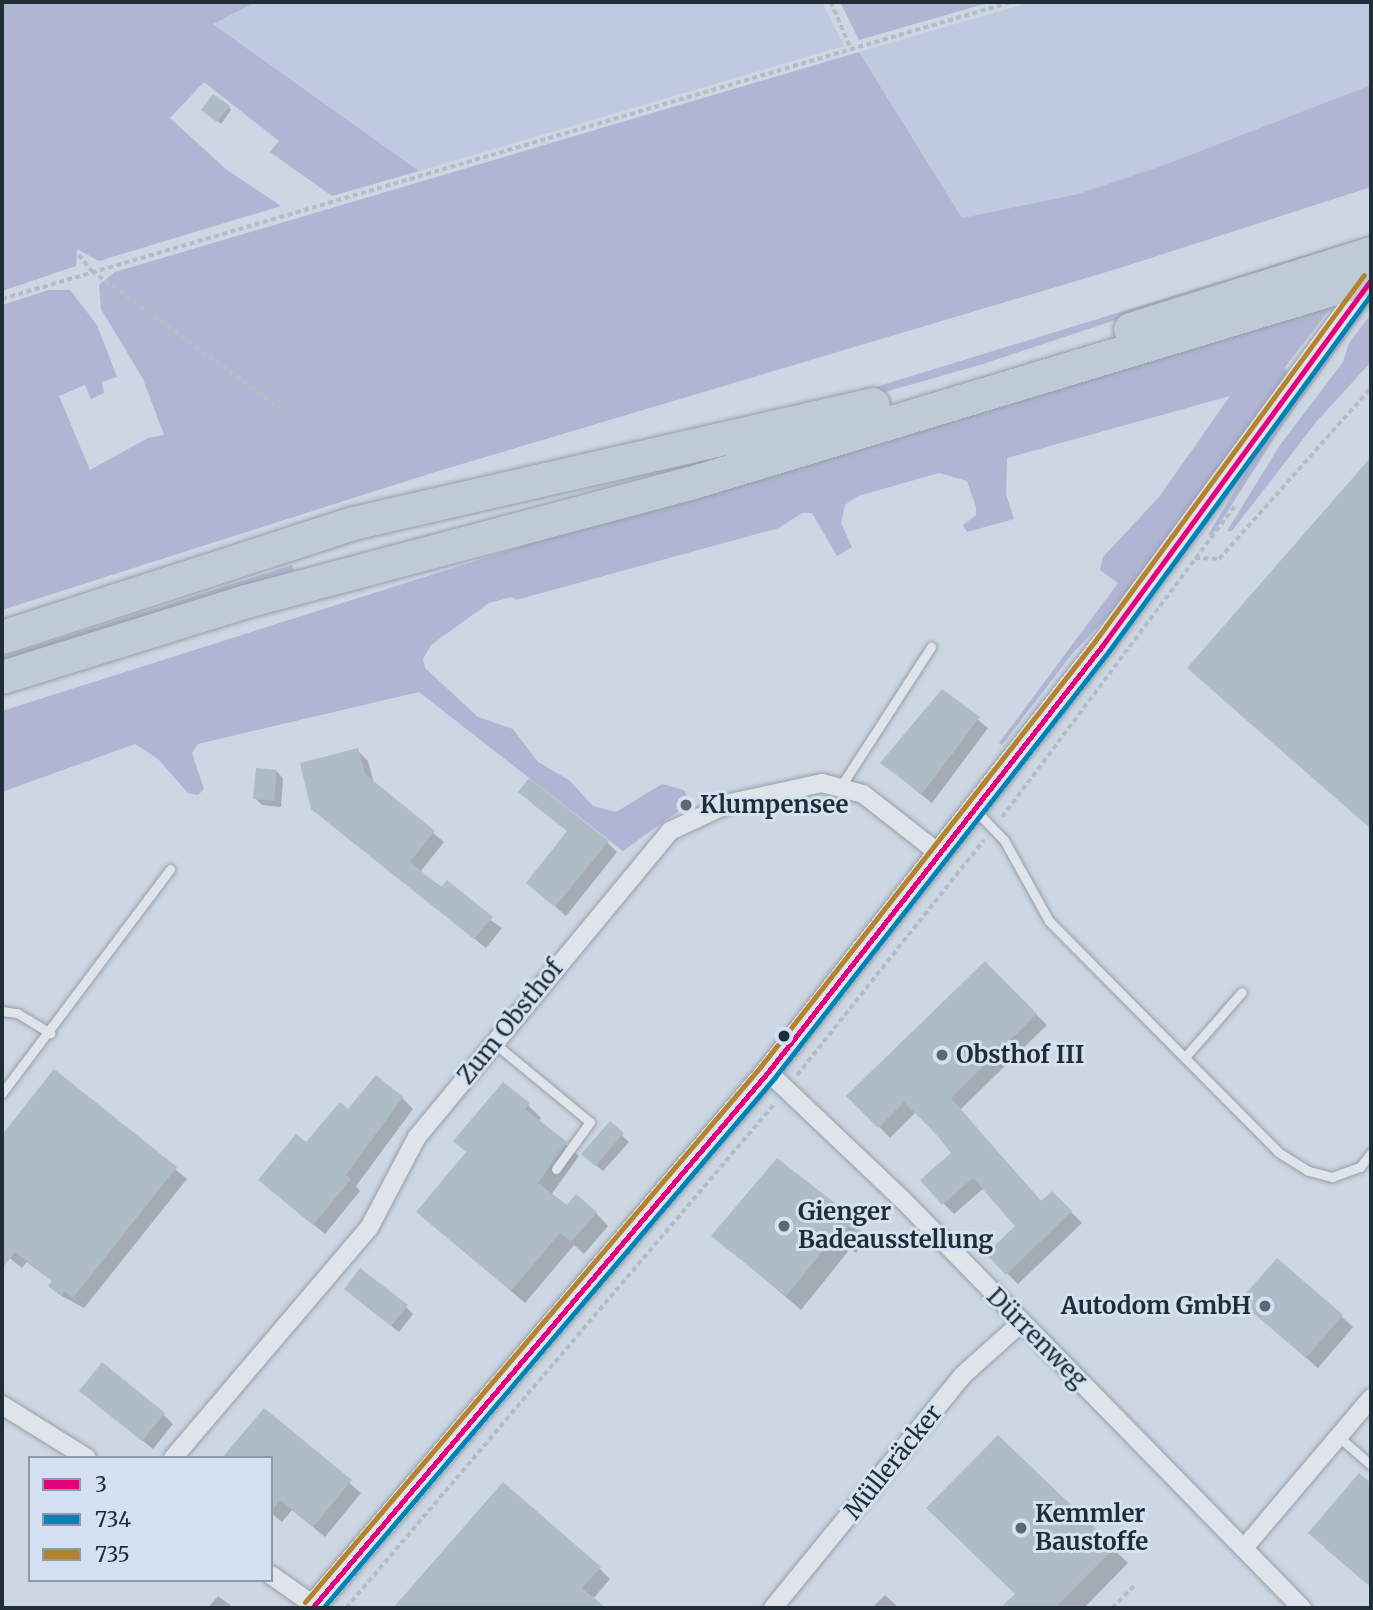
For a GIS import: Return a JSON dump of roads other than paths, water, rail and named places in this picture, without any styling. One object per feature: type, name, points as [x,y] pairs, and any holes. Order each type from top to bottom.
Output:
[{"type":"highway","points":[[2,637],[353,523],[557,473],[847,411],[1027,361],[1371,253]]},
{"type":"highway","points":[[2,677],[246,601],[690,483],[1371,278]]},
{"type":"street","points":[[273,1577],[313,1607],[768,1072],[941,855],[1371,278]]},
{"type":"street","name":"Zum Obsthof","points":[[175,1456],[369,1228],[417,1137],[670,831],[730,803],[806,785],[841,786],[887,809],[941,855]]},
{"type":"street","name":"Dürrenweg","points":[[768,1072],[902,1199],[1302,1608]]},
{"type":"street","name":"Mülleräcker","points":[[773,1608],[964,1375],[1021,1322]]},
{"type":"street","points":[[1244,1548],[1371,1398]]},
{"type":"street","points":[[2,1405],[84,1456]]},
{"type":"lane","points":[[841,786],[932,647]]},
{"type":"lane","points":[[975,810],[1004,840],[1049,921],[1278,1152],[1309,1171],[1332,1177],[1360,1167],[1371,1153]]},
{"type":"lane","points":[[2,1093],[170,869]]},
{"type":"lane","points":[[1185,1056],[1242,992]]},
{"type":"lane","points":[[2,1011],[16,1013],[50,1032]]},
{"type":"lane","points":[[493,1042],[590,1122],[556,1169]]},
{"type":"lane","points":[[1339,1437],[1371,1465]]},
{"type":"place","name":"Klumpensee","points":[[686,805]]},
{"type":"place","name":"Obsthof III","points":[[942,1055]]},
{"type":"place","name":"Gienger Badeausstellung","points":[[784,1226]]},
{"type":"place","name":"Autodom GmbH","points":[[1265,1306]]},
{"type":"place","name":"Kemmler Baustoffe","points":[[1021,1528]]}]
